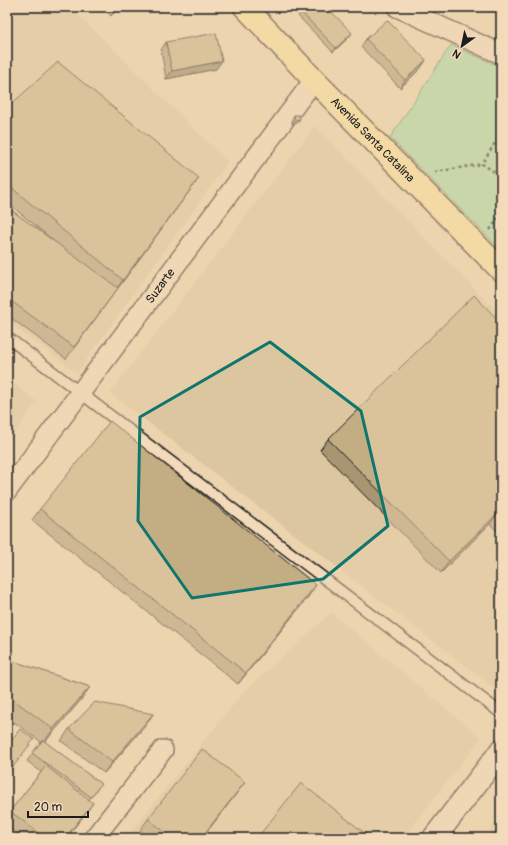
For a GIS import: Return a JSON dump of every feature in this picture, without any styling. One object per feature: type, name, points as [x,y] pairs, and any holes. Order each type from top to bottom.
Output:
[{"type":"main road","name":"Avenida Santa Catalina","points":[[247,8],[314,80],[501,270]]},
{"type":"street","points":[[397,7],[501,54]]},
{"type":"street","name":"Suzarte","points":[[7,491],[314,80]]},
{"type":"street","points":[[94,838],[162,750]]},
{"type":"street","points":[[434,838],[501,751]]},
{"type":"lane","points":[[7,337],[501,713]]},
{"type":"path","points":[[482,164],[501,133]]},
{"type":"path","points":[[432,173],[482,164],[501,176]]},
{"type":"highlighted area","points":[[270,342],[361,411],[388,526],[323,579],[192,598],[138,521],[140,417]]},
{"type":"shaded area","points":[[17,7],[70,7],[228,162],[77,373],[7,321],[7,16]]},
{"type":"shaded area","points":[[315,126],[501,316],[501,693],[110,393]]},
{"type":"shaded area","points":[[7,378],[37,402],[7,443]]},
{"type":"shaded area","points":[[331,613],[481,738],[403,838],[126,838],[242,694]]},
{"type":"shaded area","points":[[501,815],[501,838],[484,838]]},
{"type":"green space","points":[[451,45],[501,67],[501,250],[390,138]]},
{"type":"building","points":[[306,7],[327,7],[352,33],[336,48],[301,12]]},
{"type":"building","points":[[387,20],[426,60],[405,80],[366,39]]},
{"type":"building","points":[[216,33],[222,61],[172,71],[166,42]]},
{"type":"building","points":[[58,62],[199,178],[123,280],[7,184],[7,108]]},
{"type":"building","points":[[294,115],[299,115],[300,119],[295,120]]},
{"type":"building","points":[[7,207],[118,288],[74,347],[7,298]]},
{"type":"building","points":[[474,295],[501,323],[501,509],[449,561],[328,439]]},
{"type":"building","points":[[110,421],[316,585],[246,673],[40,509]]},
{"type":"building","points":[[7,659],[90,687],[53,729],[11,698],[7,702]]},
{"type":"building","points":[[95,702],[153,714],[112,762],[69,729]]},
{"type":"building","points":[[20,729],[34,739],[7,775],[7,746]]},
{"type":"building","points":[[43,740],[101,784],[91,797],[32,753]]},
{"type":"building","points":[[202,749],[245,782],[201,838],[173,838],[148,819]]},
{"type":"building","points":[[46,766],[93,803],[65,838],[45,838],[10,811]]},
{"type":"building","points":[[301,783],[371,838],[257,838]]},
{"type":"building","points":[[498,829],[501,831],[501,838],[491,838]]}]
